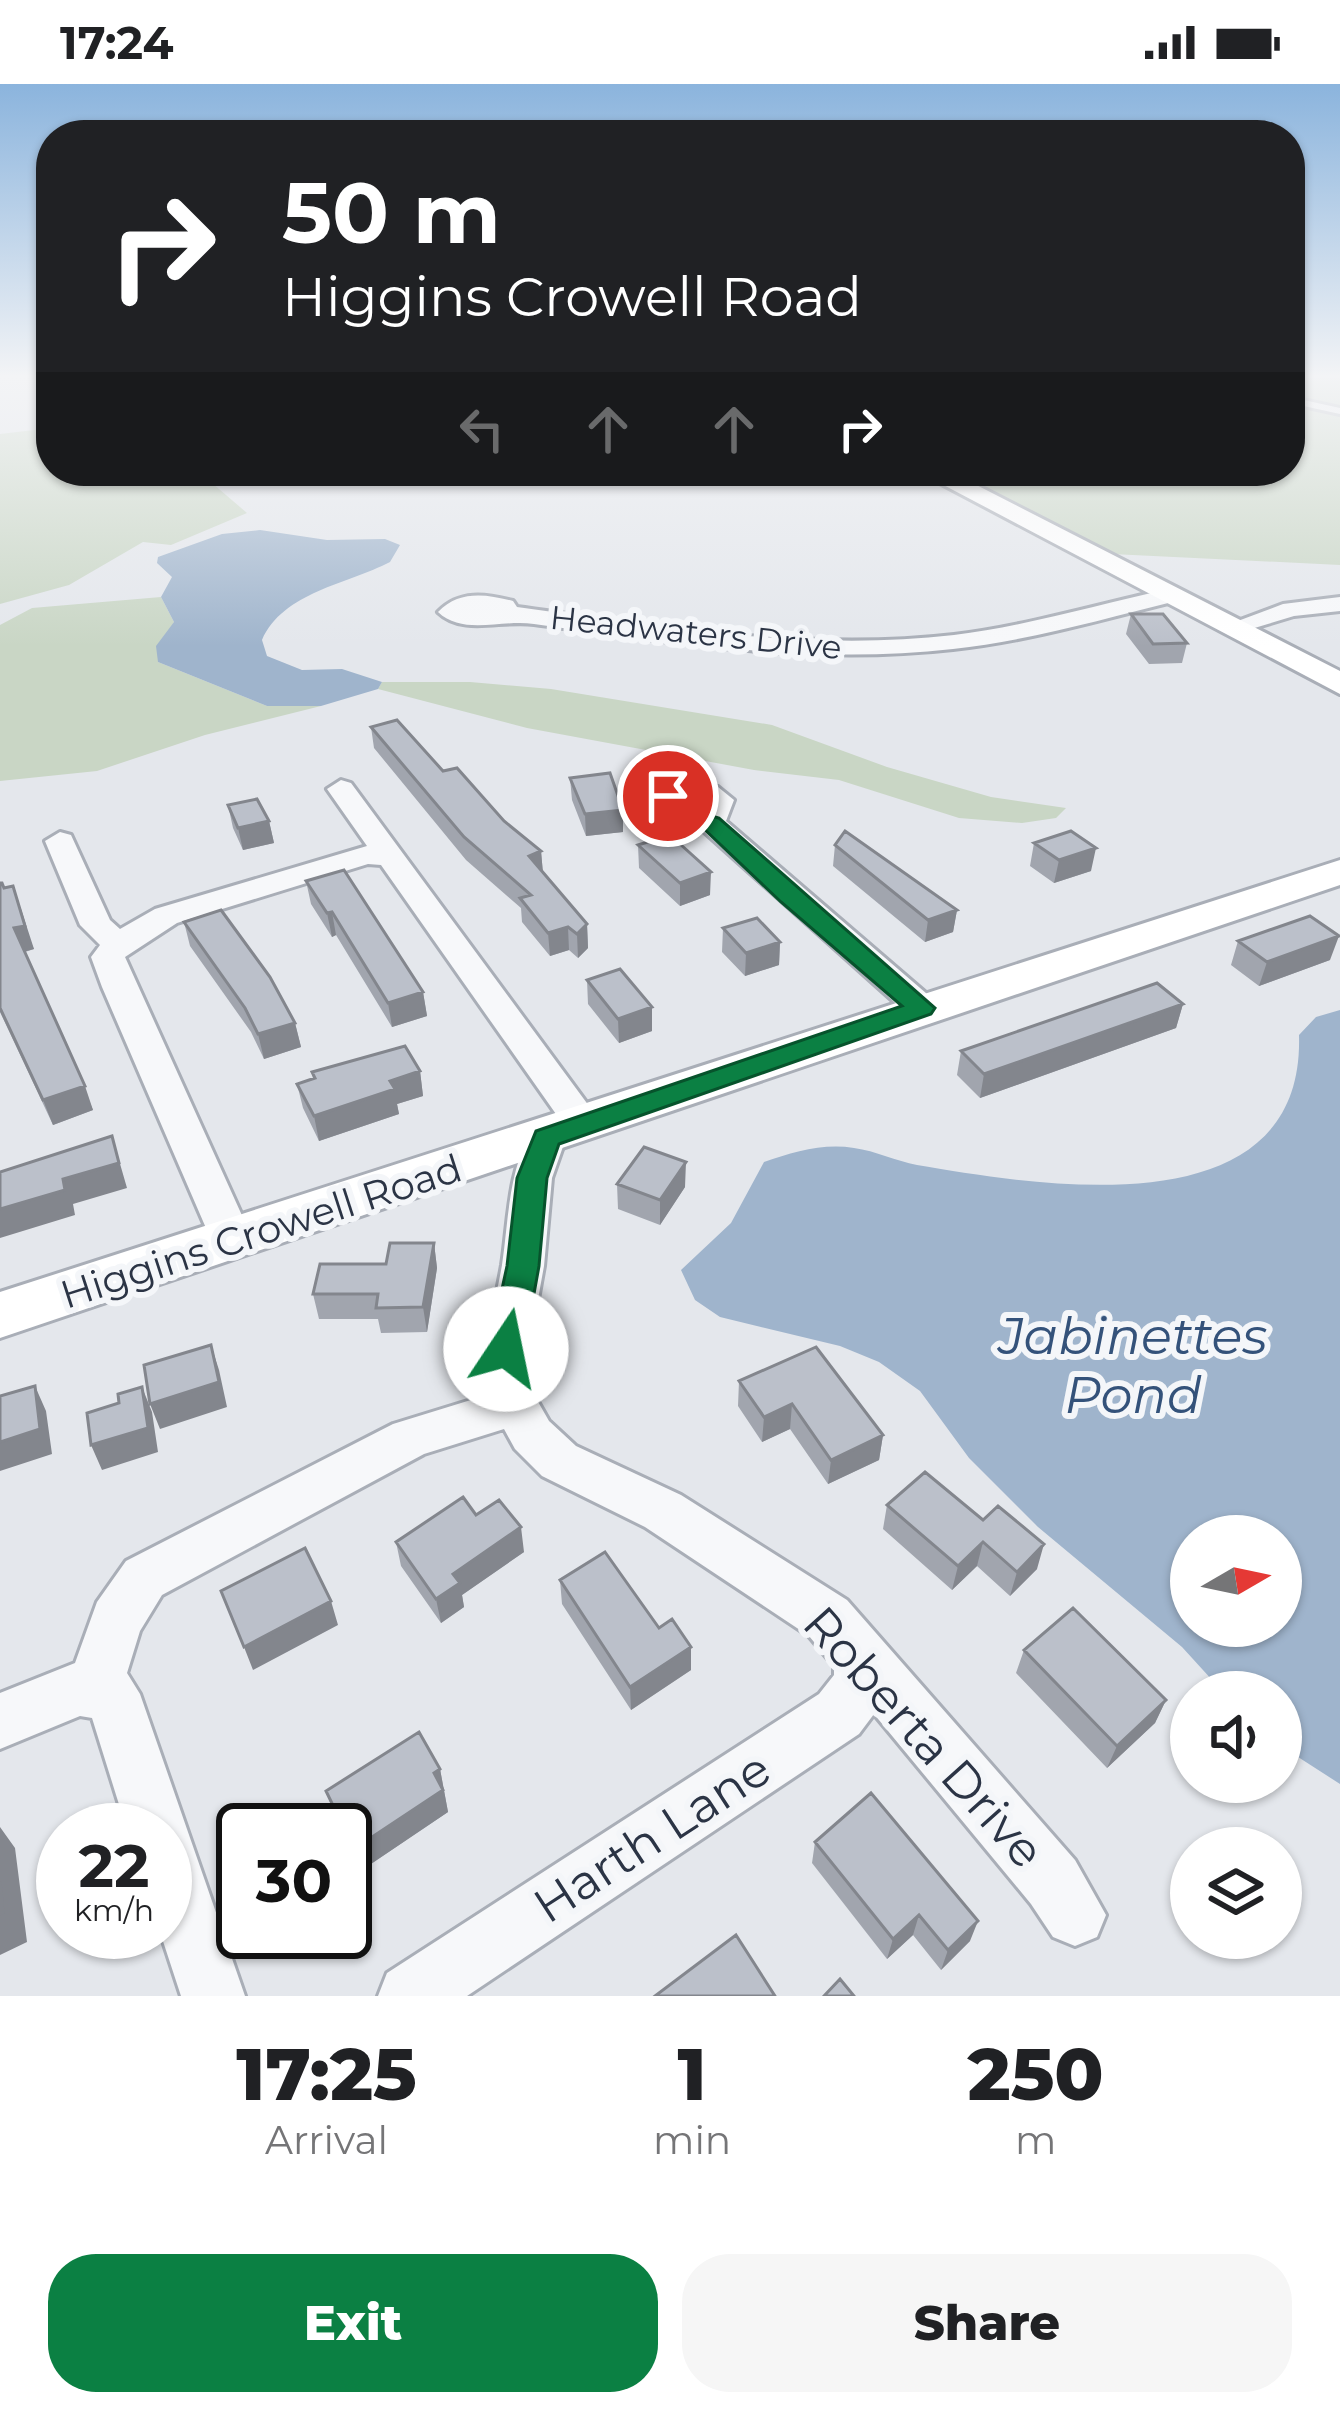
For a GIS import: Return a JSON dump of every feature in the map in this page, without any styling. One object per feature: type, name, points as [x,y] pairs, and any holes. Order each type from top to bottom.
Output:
[{"type":"main road","points":[[959,486],[1340,684]]},
{"type":"main road","name":"Higgins Crowell Road","points":[[0,1316],[1340,872]]},
{"type":"street","name":"Headwaters Drive","points":[[507,613],[750,644],[869,648],[973,639],[1168,596]]},
{"type":"street","points":[[1231,628],[1291,609],[1340,604]]},
{"type":"street","points":[[341,789],[390,857],[565,1132]]},
{"type":"street","points":[[711,823],[922,1008]]},
{"type":"street","points":[[60,842],[97,925],[118,944]]},
{"type":"street","points":[[233,1242],[108,957],[118,944],[166,916],[366,855],[390,857]]},
{"type":"street","name":"Roberta Drive","points":[[565,1132],[532,1178],[523,1266],[506,1349],[510,1397],[532,1435],[560,1461],[663,1510],[828,1618],[1053,1882],[1075,1915]]},
{"type":"street","points":[[95,1690],[116,1620],[144,1578],[410,1438],[515,1406]]},
{"type":"street","name":"Harth Lane","points":[[410,1996],[839,1714],[862,1684],[861,1656]]},
{"type":"street","points":[[0,1721],[80,1690],[112,1694],[149,1803]]},
{"type":"street","points":[[192,1933],[213,1996]]},
{"type":"green space","points":[[0,467],[36,467],[36,486],[216,486],[247,513],[171,545],[143,542],[69,585],[0,604]]},
{"type":"green space","points":[[1305,467],[1340,467],[1340,565],[1112,554],[983,486],[1305,486]]},
{"type":"green space","points":[[161,597],[174,622],[158,662],[267,706],[321,706],[205,735],[97,771],[0,781],[0,625],[32,608]]},
{"type":"green space","points":[[382,682],[470,682],[551,689],[772,725],[887,767],[991,797],[1066,808],[1056,818],[1022,823],[959,818],[839,780],[754,770],[527,728],[378,689]]},
{"type":"water","points":[[260,530],[327,540],[385,539],[400,545],[390,562],[318,591],[285,611],[262,640],[267,656],[302,670],[342,669],[382,682],[378,689],[321,706],[267,706],[158,662],[156,646],[174,622],[161,597],[172,577],[157,563],[158,557],[222,534]]},
{"type":"water","name":"Jabinettes Pond","points":[[1340,1010],[1340,1784],[1302,1760],[1302,1671],[1204,1671],[1182,1647],[1302,1647],[1302,1515],[1170,1515],[1170,1637],[1038,1527],[969,1458],[920,1391],[879,1362],[840,1346],[720,1317],[695,1300],[681,1270],[731,1223],[764,1162],[808,1149],[854,1148],[917,1165],[1094,1185],[1157,1181],[1213,1168],[1259,1141],[1289,1098],[1299,1035],[1316,1017]]},
{"type":"building","points":[[1131,614],[1163,614],[1187,643],[1153,644]]},
{"type":"building","points":[[397,720],[443,771],[457,768],[504,821],[541,851],[529,856],[587,924],[577,934],[568,927],[548,933],[520,898],[531,895],[464,837],[371,727]]},
{"type":"building","points":[[610,773],[623,810],[585,814],[570,778]]},
{"type":"building","points":[[257,799],[269,821],[238,828],[228,805]]},
{"type":"building","points":[[845,831],[957,910],[928,920],[835,845]]},
{"type":"building","points":[[1071,831],[1096,848],[1059,860],[1034,843]]},
{"type":"building","points":[[670,835],[711,872],[680,883],[638,845]]},
{"type":"building","points":[[344,870],[423,992],[388,1003],[332,912],[327,913],[306,881]]},
{"type":"building","points":[[0,883],[4,888],[13,886],[25,926],[14,928],[85,1086],[43,1100],[0,1008]]},
{"type":"building","points":[[221,910],[270,977],[295,1023],[258,1034],[184,922]]},
{"type":"building","points":[[1310,916],[1339,936],[1267,962],[1238,941]]},
{"type":"building","points":[[757,918],[780,942],[746,953],[723,928]]},
{"type":"building","points":[[620,969],[652,1007],[618,1019],[587,980]]},
{"type":"building","points":[[1157,983],[1183,1004],[984,1074],[961,1051]]},
{"type":"building","points":[[405,1046],[420,1071],[390,1081],[395,1089],[314,1116],[297,1084],[315,1078],[312,1072]]},
{"type":"building","points":[[112,1136],[119,1163],[63,1179],[65,1190],[0,1209],[0,1172]]},
{"type":"building","points":[[644,1147],[686,1162],[660,1200],[617,1184]]},
{"type":"building","points":[[390,1243],[434,1243],[423,1307],[376,1308],[378,1294],[313,1294],[320,1264],[386,1264]]},
{"type":"building","points":[[211,1345],[219,1382],[150,1404],[144,1365]]},
{"type":"building","points":[[816,1347],[883,1435],[831,1460],[792,1404],[764,1417],[739,1381]]},
{"type":"building","points":[[35,1386],[40,1429],[0,1442],[0,1396]]},
{"type":"building","points":[[142,1387],[148,1428],[91,1445],[87,1413],[119,1403],[118,1394]]},
{"type":"building","points":[[925,1472],[983,1520],[998,1506],[1044,1544],[1017,1572],[983,1542],[958,1566],[887,1505]]},
{"type":"building","points":[[463,1497],[476,1515],[499,1500],[521,1527],[453,1574],[460,1583],[436,1599],[396,1542]]},
{"type":"building","points":[[305,1548],[331,1601],[244,1647],[221,1591]]},
{"type":"building","points":[[605,1552],[659,1628],[672,1619],[691,1647],[630,1687],[560,1580]]},
{"type":"building","points":[[1073,1608],[1166,1700],[1117,1746],[1024,1650]]},
{"type":"building","points":[[419,1732],[440,1769],[434,1773],[443,1790],[372,1837],[372,1803],[332,1803],[326,1791]]},
{"type":"building","points":[[871,1793],[978,1921],[948,1950],[919,1915],[893,1939],[815,1842]]},
{"type":"building","points":[[736,1935],[775,1996],[655,1996]]},
{"type":"building","points":[[840,1979],[854,1996],[824,1996]]},
{"type":"route","points":[[506,1349],[523,1266],[532,1178],[547,1138],[922,1008],[856,956],[711,823],[675,813],[668,796]]}]
